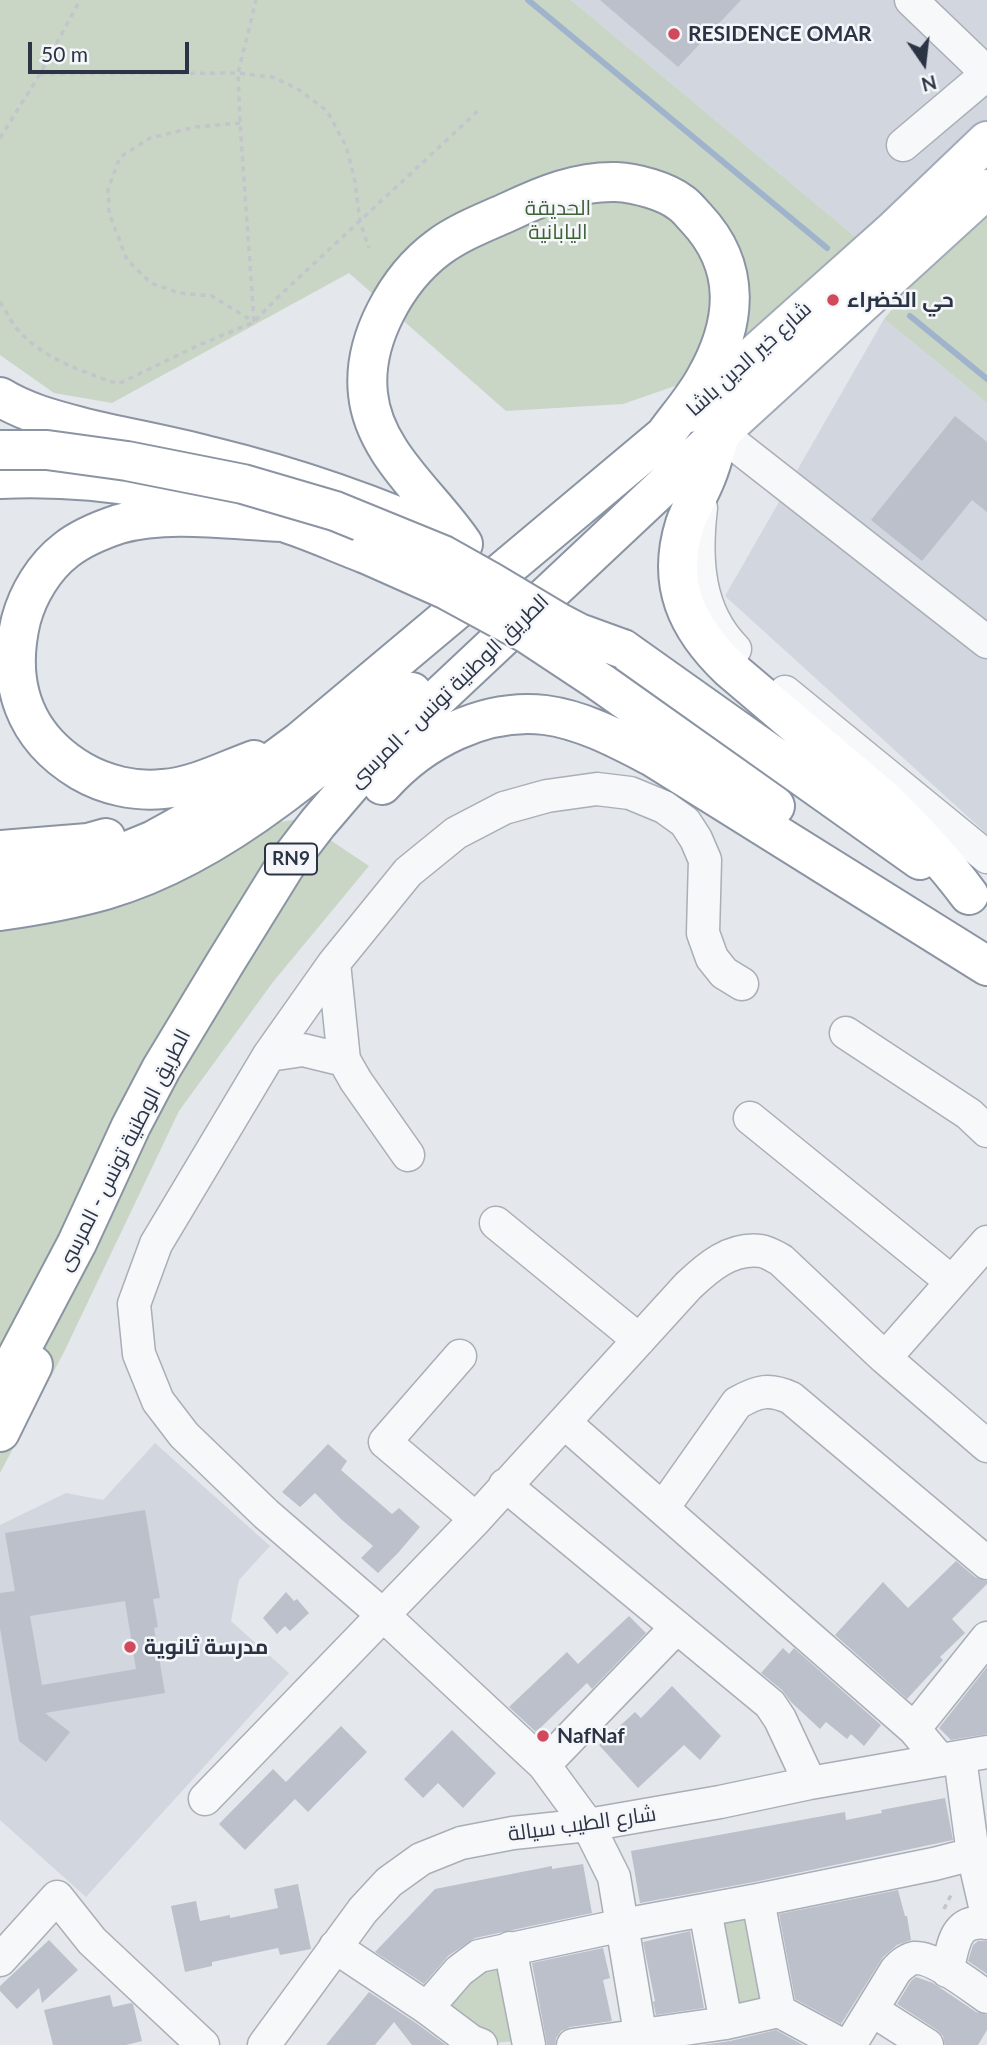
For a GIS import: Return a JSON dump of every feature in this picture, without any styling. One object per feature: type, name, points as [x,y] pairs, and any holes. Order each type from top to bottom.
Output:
[{"type":"main road","name":"شارع خير الدين باشا","points":[[665,435],[893,230],[987,141]]},
{"type":"main road","points":[[0,883],[98,863],[154,840],[203,813],[299,742],[665,435],[705,380],[722,343],[731,304],[726,266],[709,232],[681,202],[646,187],[618,182],[589,183],[548,194],[468,229],[439,247],[414,269],[393,296],[379,326],[370,359],[368,393],[374,419],[385,444],[400,467],[471,549]]},
{"type":"main road","name":"شارع خير الدين باشا","points":[[720,433],[987,189]]},
{"type":"main road","points":[[0,397],[43,417],[128,439],[249,465],[309,483],[411,520],[471,549],[623,649],[978,902]]},
{"type":"main road","points":[[720,433],[706,479],[680,540],[678,581],[690,620],[708,646],[730,669],[906,821],[978,902]]},
{"type":"main road","name":"الطريق الوطنية تونس - المرسى","points":[[0,1389],[77,1243],[131,1126],[161,1069],[285,866],[318,823],[392,741],[720,433]]},
{"type":"main road","points":[[0,450],[47,450],[127,461],[243,484],[335,512],[443,555],[579,633],[623,649]]},
{"type":"main road","points":[[0,479],[67,480],[122,485],[176,493],[230,506],[283,522],[366,554],[447,590],[526,632],[600,682],[987,956]]},
{"type":"main road","points":[[283,522],[195,518],[144,519],[96,533],[66,550],[41,575],[25,606],[16,640],[15,668],[19,695],[30,721],[46,744],[67,763],[96,780],[129,788],[163,789],[195,783],[299,742]]},
{"type":"main road","name":"RN9","points":[[0,911],[106,890],[196,851],[278,798],[435,675],[522,620]]},
{"type":"main road","points":[[225,962],[390,776],[408,760],[453,732],[497,717],[546,715],[570,720],[625,742],[987,966]]},
{"type":"main road","points":[[0,850],[88,843],[203,813]]},
{"type":"main road","points":[[0,1432],[42,1346],[77,1243]]},
{"type":"street","points":[[903,145],[987,74],[911,0]]},
{"type":"street","points":[[720,433],[987,642]]},
{"type":"street","points":[[706,479],[699,525],[700,570],[708,610],[726,641],[987,857]]},
{"type":"street","points":[[642,2040],[614,1877],[588,1825],[544,1765],[383,1615],[266,1514],[184,1435],[158,1401],[139,1354],[134,1304],[156,1244],[269,1055],[334,963],[408,872],[456,833],[504,808],[547,796],[597,789],[630,793],[664,807],[685,822],[705,860],[704,933],[712,958],[724,973],[743,984]]},
{"type":"street","points":[[334,963],[344,1060],[356,1082],[408,1155]]},
{"type":"street","points":[[846,1033],[969,1114],[987,1131]]},
{"type":"street","points":[[269,1055],[303,1051],[344,1060]]},
{"type":"street","points":[[750,1118],[952,1282]]},
{"type":"street","points":[[496,1223],[639,1340]]},
{"type":"street","points":[[885,1359],[987,1242]]},
{"type":"street","points":[[205,1799],[476,1519],[688,1286],[719,1259],[741,1252],[762,1251],[781,1260],[885,1359],[987,1446]]},
{"type":"street","points":[[460,1356],[386,1442],[476,1519]]},
{"type":"street","points":[[663,1508],[737,1403],[762,1392],[776,1392],[791,1398],[987,1563]]},
{"type":"street","points":[[565,1423],[914,1729],[962,1757],[973,1854],[987,1915]]},
{"type":"street","points":[[505,1485],[770,1704],[780,1718],[810,1783]]},
{"type":"street","points":[[544,1765],[677,1628]]},
{"type":"street","points":[[914,1729],[987,1638]]},
{"type":"street","name":"شارع الطيب سيالة","points":[[264,2045],[363,1910],[389,1882],[421,1859],[461,1843],[513,1833],[588,1825],[962,1757]]},
{"type":"street","points":[[427,2008],[459,1971],[479,1956],[623,1924],[758,1900],[973,1854]]},
{"type":"street","points":[[0,1960],[57,1897],[92,1941],[203,2045]]},
{"type":"street","points":[[758,1900],[779,2011]]},
{"type":"street","points":[[705,1910],[726,2023]]},
{"type":"street","points":[[947,1971],[956,1935],[969,1924],[987,1923]]},
{"type":"street","points":[[335,1947],[427,2008],[471,2042],[481,2045]]},
{"type":"street","points":[[510,1948],[529,2045]]},
{"type":"street","points":[[850,2045],[896,1970],[906,1961],[920,1958],[934,1963],[987,1997]]},
{"type":"street","points":[[872,2010],[927,2045]]},
{"type":"street","points":[[573,2045],[642,2040],[779,2011],[842,2045]]},
{"type":"path","points":[[0,138],[40,74],[80,0]]},
{"type":"path","points":[[254,322],[238,73],[256,0]]},
{"type":"path","points":[[40,74],[238,73],[272,77],[298,89],[327,111],[346,146],[355,181],[360,222],[369,248]]},
{"type":"path","points":[[0,302],[17,329],[41,351],[74,368],[118,384],[254,322],[480,109]]},
{"type":"path","points":[[240,123],[195,127],[150,138],[120,157],[108,189],[109,213],[127,260],[150,283],[179,293],[212,296],[254,322]]},
{"type":"shaded area","points":[[571,0],[987,0],[987,217],[915,282],[864,244]]},
{"type":"shaded area","points":[[884,319],[987,403],[987,834],[725,596]]},
{"type":"shaded area","name":"مدرسة ثانوية","points":[[155,1443],[270,1546],[239,1580],[231,1621],[289,1673],[86,1897],[0,1820],[0,1525],[66,1493],[103,1500]]},
{"type":"green space","name":"الحديقة اليابانية","points":[[0,0],[571,0],[864,244],[724,369],[623,404],[506,411],[349,273],[112,403],[54,393],[0,355]]},
{"type":"green space","points":[[987,217],[987,403],[884,319],[915,282]]},
{"type":"green space","points":[[299,819],[369,866],[273,982],[179,1111],[64,1352],[0,1473],[0,867]]},
{"type":"green space","points":[[761,1894],[787,2026],[723,2038],[697,1906]]},
{"type":"green space","points":[[507,1955],[527,2040],[493,2043],[444,2013],[471,1973]]},
{"type":"building","name":"RESIDENCE OMAR","points":[[600,0],[741,0],[678,67]]},
{"type":"building","points":[[955,416],[987,442],[987,512],[972,500],[922,561],[871,520]]},
{"type":"building","points":[[328,1444],[347,1461],[341,1470],[392,1514],[399,1508],[420,1527],[378,1573],[361,1558],[373,1546],[315,1493],[300,1507],[282,1492]]},
{"type":"building","points":[[145,1510],[160,1598],[153,1599],[158,1627],[154,1628],[165,1693],[45,1713],[70,1732],[46,1762],[19,1741],[0,1628],[0,1593],[15,1591],[5,1533]],"holes":[[[125,1601],[136,1669],[42,1685],[30,1616]]]},
{"type":"building","points":[[956,1561],[975,1577],[987,1581],[987,1584],[952,1619],[965,1633],[940,1657],[943,1660],[907,1699],[835,1635],[883,1582],[908,1608]]},
{"type":"building","points":[[286,1592],[294,1601],[297,1599],[309,1613],[290,1631],[285,1626],[277,1634],[263,1618]]},
{"type":"building","points":[[629,1616],[646,1633],[592,1689],[587,1683],[536,1732],[509,1707],[567,1652],[578,1664]]},
{"type":"building","points":[[783,1648],[789,1654],[794,1648],[881,1725],[864,1746],[851,1734],[847,1739],[826,1722],[820,1729],[782,1690],[761,1673]]},
{"type":"building","points":[[987,1667],[987,1734],[951,1740],[939,1728]]},
{"type":"building","points":[[672,1686],[721,1736],[700,1760],[684,1745],[638,1788],[599,1745],[635,1712],[641,1718]]},
{"type":"building","points":[[341,1726],[367,1752],[308,1812],[295,1799],[245,1850],[219,1824],[273,1769],[286,1782]]},
{"type":"building","points":[[452,1730],[496,1773],[463,1808],[438,1783],[423,1798],[404,1779]]},
{"type":"building","points":[[945,1798],[953,1840],[640,1903],[631,1851],[845,1812],[846,1820],[882,1813],[881,1810]]},
{"type":"building","points":[[583,1864],[592,1913],[475,1938],[448,1956],[424,1984],[375,1952],[435,1889],[552,1866],[552,1869]]},
{"type":"building","points":[[298,1884],[311,1949],[280,1955],[278,1948],[212,1962],[212,1966],[185,1972],[171,1906],[196,1901],[200,1921],[230,1915],[230,1918],[278,1908],[274,1889]]},
{"type":"building","points":[[898,1890],[907,1916],[911,1940],[897,1945],[883,1957],[841,2024],[795,1999],[779,1914]]},
{"type":"building","points":[[690,1931],[704,2008],[656,2015],[643,1942]]},
{"type":"building","points":[[49,1940],[78,1970],[42,2003],[39,1988],[17,2009],[0,1991],[0,1986]]},
{"type":"building","points":[[978,1941],[987,1941],[987,1974],[968,1961],[973,1945]]},
{"type":"building","points":[[603,1948],[610,1978],[603,1980],[612,2021],[570,2027],[561,2031],[555,2045],[547,2045],[532,1963]]},
{"type":"building","points":[[916,1977],[933,1983],[976,2012],[987,2015],[987,2030],[978,2045],[945,2045],[943,2036],[937,2030],[897,2004]]},
{"type":"building","points":[[369,1992],[446,2045],[412,2045],[394,2022],[375,2045],[326,2045]]},
{"type":"building","points":[[110,1995],[113,2007],[133,2004],[142,2041],[126,2045],[53,2045],[44,2010]]},
{"type":"building","points":[[776,2030],[803,2045],[702,2045],[730,2041]]},
{"type":"waterway","points":[[528,0],[827,248]]},
{"type":"waterway","points":[[910,316],[987,379]]},
{"type":"place","name":"RESIDENCE OMAR","points":[[674,34]]},
{"type":"place","name":"حي الخضراء","points":[[833,300]]},
{"type":"place","name":"مدرسة ثانوية","points":[[130,1647]]},
{"type":"place","name":"NafNaf","points":[[543,1736]]}]
